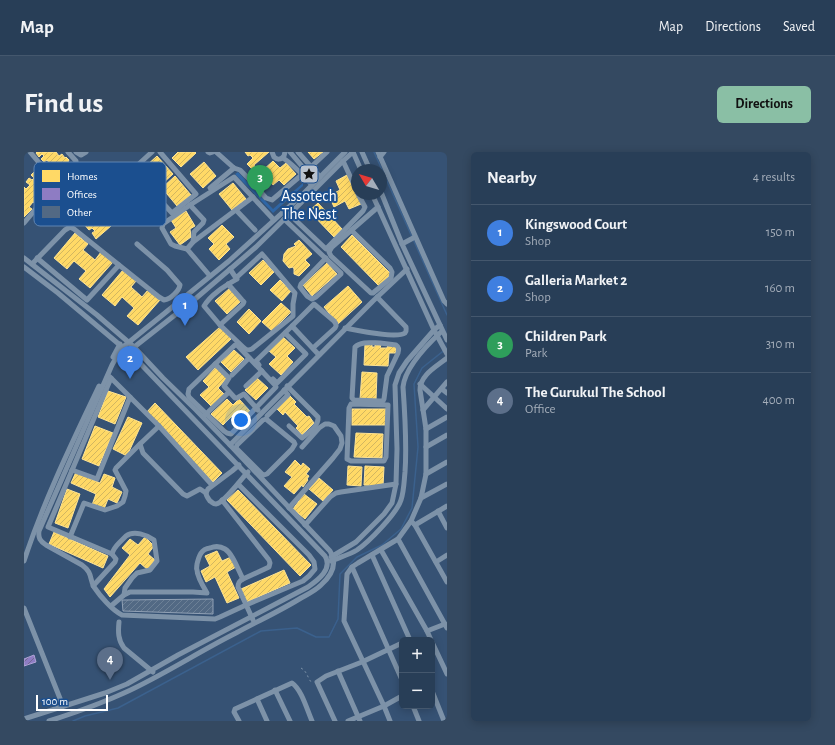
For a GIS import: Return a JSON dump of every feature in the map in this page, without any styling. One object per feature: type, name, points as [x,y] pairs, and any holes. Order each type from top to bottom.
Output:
[{"type":"street","points":[[30,152],[38,162]]},
{"type":"street","points":[[68,152],[76,162]]},
{"type":"street","points":[[76,152],[79,155],[86,152]]},
{"type":"street","points":[[141,162],[152,152]]},
{"type":"street","points":[[160,152],[196,194],[172,213],[166,207]]},
{"type":"street","points":[[165,152],[199,194],[202,195],[234,168]]},
{"type":"street","points":[[208,152],[213,152]]},
{"type":"street","points":[[216,152],[234,168],[240,170],[266,198],[272,200],[327,152]]},
{"type":"street","points":[[272,152],[275,159],[279,160],[284,155],[291,163],[304,172]]},
{"type":"street","points":[[290,152],[312,185]]},
{"type":"street","points":[[298,152],[320,176]]},
{"type":"street","points":[[129,351],[194,300],[256,247],[289,214],[320,176],[345,152]]},
{"type":"street","points":[[24,561],[33,532],[58,474],[121,345],[129,342],[229,261],[353,152],[359,164]]},
{"type":"street","points":[[362,152],[367,164]]},
{"type":"street","points":[[384,152],[379,154],[414,237],[444,301],[447,304]]},
{"type":"street","points":[[343,161],[351,178]]},
{"type":"street","points":[[166,222],[234,176],[274,220]]},
{"type":"street","points":[[187,249],[193,242],[253,197]]},
{"type":"street","points":[[289,214],[326,249],[363,212],[364,207],[361,200]]},
{"type":"street","points":[[375,200],[434,330],[442,338]]},
{"type":"street","points":[[385,200],[440,325],[447,354]]},
{"type":"street","points":[[190,205],[204,220],[194,232],[193,242]]},
{"type":"street","points":[[351,230],[390,268],[392,272],[391,278],[373,293],[371,293],[331,256],[329,252],[332,247],[351,230],[378,207]]},
{"type":"street","points":[[236,210],[255,230]]},
{"type":"street","points":[[24,223],[34,211]]},
{"type":"street","points":[[284,219],[326,258],[342,273],[312,299],[307,296],[300,287],[300,284],[326,258]]},
{"type":"street","points":[[162,226],[162,228],[171,244],[187,249],[210,276]]},
{"type":"street","points":[[32,264],[65,230],[70,227],[164,300],[169,299],[180,287],[179,283],[167,270],[137,244]]},
{"type":"street","points":[[404,242],[414,237]]},
{"type":"street","points":[[262,254],[294,291],[295,295],[293,316],[249,350],[246,350],[220,325],[204,306],[206,302],[228,284],[237,279],[236,278],[262,254]]},
{"type":"street","points":[[24,258],[85,302]]},
{"type":"street","points":[[38,258],[129,342],[163,378],[205,416],[229,434],[231,434],[276,388],[275,385],[237,345],[234,345],[188,391],[188,396],[205,416],[230,445],[253,467],[264,475],[267,474],[292,449],[295,444],[269,420],[266,419],[236,445],[236,448],[253,467],[289,508],[330,551],[333,558],[333,569],[326,580],[321,585],[283,609],[123,694],[49,721]]},
{"type":"street","points":[[85,302],[119,265]]},
{"type":"street","points":[[24,267],[129,351],[247,473],[328,561]]},
{"type":"street","points":[[230,269],[236,278]]},
{"type":"street","points":[[230,445],[345,328],[407,269]]},
{"type":"street","points":[[220,325],[244,302],[228,284]]},
{"type":"street","points":[[188,294],[194,300]]},
{"type":"street","points":[[345,328],[391,335],[400,335],[404,333],[406,327],[377,297]]},
{"type":"street","points":[[306,354],[277,383],[256,361],[314,304],[334,321],[336,326],[313,348]]},
{"type":"street","points":[[24,718],[105,693],[126,684],[308,587],[320,578],[326,569],[328,561],[356,542],[384,514],[392,503],[396,484],[396,379],[407,361],[440,325]]},
{"type":"street","points":[[292,326],[319,354]]},
{"type":"street","points":[[285,333],[313,361]]},
{"type":"street","points":[[333,558],[352,552],[361,547],[398,508],[403,490],[406,464],[403,381],[407,372],[426,346],[442,338]]},
{"type":"street","points":[[374,343],[396,345],[398,347],[398,353],[387,376],[383,400],[352,399],[355,347],[361,344],[374,343]]},
{"type":"street","points":[[94,586],[116,559],[112,554],[48,527],[110,376],[121,345]]},
{"type":"street","points":[[232,374],[249,358]]},
{"type":"street","points":[[390,721],[344,622],[347,574],[352,567],[398,539],[411,521],[421,498],[426,474],[426,430],[420,384],[426,375],[447,358]]},
{"type":"street","points":[[215,364],[229,378],[224,386],[229,392],[235,398],[244,394],[262,412]]},
{"type":"street","points":[[246,386],[262,371]]},
{"type":"street","points":[[110,376],[159,426],[212,485]]},
{"type":"street","points":[[110,376],[39,530],[38,537],[41,542],[87,568],[94,586],[102,597],[117,612],[122,615],[214,619],[303,581],[310,576],[315,569],[315,565],[309,555],[238,484]]},
{"type":"street","points":[[387,376],[396,379]]},
{"type":"street","points":[[423,410],[447,382]]},
{"type":"street","points":[[420,384],[447,409]]},
{"type":"street","points":[[286,388],[318,417],[316,425],[302,438],[289,426]]},
{"type":"street","points":[[442,389],[447,393]]},
{"type":"street","points":[[205,416],[229,392]]},
{"type":"street","points":[[267,416],[290,393]]},
{"type":"street","points":[[72,470],[97,479],[130,397]]},
{"type":"street","points":[[350,404],[388,405],[388,419],[386,457],[384,461],[351,461],[347,459],[350,404]]},
{"type":"street","points":[[426,430],[447,417]]},
{"type":"street","points":[[255,419],[260,424]]},
{"type":"street","points":[[388,419],[396,420]]},
{"type":"street","points":[[289,508],[340,449],[342,443],[341,436],[334,426],[325,424],[319,428],[302,447]]},
{"type":"street","points":[[70,536],[84,503],[105,510],[117,506],[123,502],[126,491],[115,470],[159,426]]},
{"type":"street","points":[[426,447],[447,435]]},
{"type":"street","points":[[387,440],[397,441]]},
{"type":"street","points":[[140,444],[143,453],[183,494],[187,496],[200,489],[206,493],[206,496],[212,503],[215,504],[222,500],[253,467]]},
{"type":"street","points":[[426,474],[447,462]]},
{"type":"street","points":[[206,493],[212,485],[239,465]]},
{"type":"street","points":[[305,525],[330,497],[336,493],[396,484]]},
{"type":"street","points":[[421,498],[447,484]]},
{"type":"street","points":[[222,500],[270,563],[269,567],[239,581],[238,587],[255,623]]},
{"type":"street","points":[[415,525],[447,506]]},
{"type":"street","points":[[438,511],[447,528]]},
{"type":"street","points":[[411,521],[415,525],[447,582]]},
{"type":"street","points":[[112,554],[117,545],[127,535],[144,534],[152,538],[155,543],[157,561],[150,570],[137,573],[132,578],[125,588],[124,595]]},
{"type":"street","points":[[398,539],[446,626],[427,631]]},
{"type":"street","points":[[111,606],[130,592],[207,593],[196,570],[198,557],[201,552],[210,547],[219,546],[225,549],[233,558],[243,579]]},
{"type":"street","points":[[381,550],[430,637]]},
{"type":"street","points":[[372,555],[409,637]]},
{"type":"street","points":[[436,562],[447,555]]},
{"type":"street","points":[[352,567],[399,673]]},
{"type":"street","points":[[24,608],[63,706]]},
{"type":"street","points":[[119,622],[118,632],[120,644],[157,676]]},
{"type":"street","points":[[335,721],[317,682],[326,676],[362,662],[399,644]]},
{"type":"street","points":[[435,648],[447,674]]},
{"type":"street","points":[[338,671],[359,719]]},
{"type":"street","points":[[239,721],[234,712],[235,709],[290,683],[294,684],[299,691],[312,721]]},
{"type":"street","points":[[275,690],[290,721]]},
{"type":"street","points":[[348,721],[359,719],[399,698]]},
{"type":"street","points":[[435,698],[444,721]]},
{"type":"street","points":[[257,699],[267,721]]},
{"type":"street","points":[[414,709],[419,721]]},
{"type":"path","points":[[301,668],[306,672],[311,682],[314,684],[317,682]]},
{"type":"shaded area","points":[[238,172],[273,209],[303,183],[303,186],[273,213],[235,174]]},
{"type":"building: Homes","points":[[56,152],[59,156],[62,154],[69,160],[68,162],[48,162],[47,160],[44,162],[41,159],[44,156],[42,154],[39,157],[36,153]]},
{"type":"building: Homes","points":[[178,152],[196,153],[181,167],[172,158]]},
{"type":"building: Homes","points":[[245,152],[269,152],[254,165],[255,167],[252,169],[247,164],[253,158],[250,155],[248,156]]},
{"type":"building: Homes","points":[[308,152],[323,152],[314,159]]},
{"type":"building: Homes","points":[[157,156],[162,162],[150,162]]},
{"type":"building: Homes","points":[[273,161],[280,168],[286,163],[296,174],[284,185],[279,180],[273,185],[261,172]]},
{"type":"building: Homes","points":[[204,162],[216,176],[203,188],[190,174]]},
{"type":"building: Homes","points":[[166,166],[173,174],[166,180]]},
{"type":"building: Homes","points":[[347,175],[351,183],[351,200],[359,200],[361,204],[349,209],[345,201],[334,207],[329,196],[340,190],[336,181]]},
{"type":"building: Homes","points":[[175,176],[191,195],[177,206],[166,193],[166,184]]},
{"type":"building: Homes","points":[[29,178],[32,180],[34,178],[34,203],[29,207],[32,209],[24,217],[24,187],[26,189],[30,185],[26,182]]},
{"type":"building: Homes","points":[[233,183],[246,199],[232,210],[219,194]]},
{"type":"building: Homes","points":[[318,203],[342,229],[334,237],[309,211]]},
{"type":"building: Homes","points":[[186,211],[195,226],[190,229],[191,237],[180,245],[170,232],[176,228],[171,220]]},
{"type":"building: Homes","points":[[222,225],[234,237],[226,244],[230,249],[219,260],[209,249],[214,244],[208,238]]},
{"type":"building: Homes","points":[[86,226],[111,226],[96,239],[92,233],[95,231],[92,228],[89,230]]},
{"type":"building: Homes","points":[[75,233],[88,244],[83,250],[95,260],[101,252],[113,262],[90,288],[79,279],[86,271],[74,261],[67,269],[54,258]]},
{"type":"building: Homes","points":[[352,235],[391,274],[379,286],[341,247]]},
{"type":"building: Homes","points":[[299,240],[312,254],[305,260],[310,265],[299,276],[294,274],[293,267],[289,268],[283,261],[284,254],[288,249],[296,246],[294,244]]},
{"type":"building: Homes","points":[[263,260],[274,272],[261,285],[249,273]]},
{"type":"building: Homes","points":[[327,263],[337,274],[312,296],[303,285]]},
{"type":"building: Homes","points":[[123,270],[136,281],[131,287],[142,297],[148,290],[160,300],[138,325],[127,316],[134,308],[122,297],[115,306],[102,295]]},
{"type":"building: Homes","points":[[280,280],[291,291],[282,301],[270,290]]},
{"type":"building: Homes","points":[[348,286],[362,302],[338,324],[324,307]]},
{"type":"building: Homes","points":[[230,288],[241,301],[227,314],[215,301]]},
{"type":"building: Homes","points":[[281,303],[291,312],[272,331],[262,322]]},
{"type":"building: Homes","points":[[249,309],[261,321],[249,334],[237,322]]},
{"type":"building: Homes","points":[[220,327],[231,339],[198,370],[186,357]]},
{"type":"building: Homes","points":[[283,337],[295,348],[287,356],[293,362],[281,375],[269,364],[276,357],[269,351]]},
{"type":"building: Homes","points":[[365,344],[372,344],[372,347],[375,347],[375,345],[381,345],[380,348],[387,348],[388,345],[396,346],[396,353],[389,353],[388,366],[364,365]]},
{"type":"building: Homes","points":[[234,350],[244,359],[231,372],[221,362]]},
{"type":"building: Homes","points":[[216,367],[227,378],[218,388],[224,394],[212,407],[200,395],[209,387],[203,381]]},
{"type":"building: Homes","points":[[362,372],[377,373],[376,400],[360,399]]},
{"type":"building: Homes","points":[[257,378],[268,388],[256,400],[245,390]]},
{"type":"building: Homes","points":[[108,391],[126,397],[115,424],[98,417]]},
{"type":"building: Homes","points":[[290,396],[296,402],[294,404],[307,417],[309,416],[314,423],[302,435],[296,428],[298,426],[285,412],[283,415],[277,409]]},
{"type":"building: Homes","points":[[227,399],[233,405],[239,399],[250,411],[238,422],[232,416],[223,425],[211,414]]},
{"type":"building: Homes","points":[[155,403],[222,473],[213,482],[146,413]]},
{"type":"building: Homes","points":[[352,409],[386,409],[386,425],[352,425]]},
{"type":"building: Homes","points":[[128,417],[142,423],[127,456],[113,449]]},
{"type":"building: Homes","points":[[95,426],[113,433],[99,466],[82,459]]},
{"type":"building: Homes","points":[[356,433],[383,434],[382,458],[354,457]]},
{"type":"building: Homes","points":[[295,460],[301,466],[303,463],[310,469],[306,474],[309,476],[307,479],[308,480],[303,487],[302,485],[294,494],[284,486],[292,477],[285,472]]},
{"type":"building: Homes","points":[[348,466],[362,467],[361,486],[347,485]]},
{"type":"building: Homes","points":[[365,466],[384,467],[383,486],[364,485]]},
{"type":"building: Homes","points":[[76,472],[100,483],[104,474],[115,478],[112,487],[122,492],[117,503],[108,499],[104,509],[92,505],[96,494],[71,483]]},
{"type":"building: Homes","points":[[319,478],[333,490],[323,501],[309,489]]},
{"type":"building: Homes","points":[[67,489],[80,494],[68,528],[55,523]]},
{"type":"building: Homes","points":[[238,490],[311,565],[300,576],[227,500]]},
{"type":"building: Homes","points":[[304,494],[317,504],[305,519],[293,509]]},
{"type":"building: Homes","points":[[54,532],[108,556],[103,568],[49,544]]},
{"type":"building: Homes","points":[[145,537],[154,546],[148,554],[155,560],[148,570],[140,563],[110,597],[104,589],[130,555],[122,548],[130,539],[138,545]]},
{"type":"building: Homes","points":[[217,551],[222,561],[231,557],[236,567],[227,572],[239,598],[227,603],[215,577],[206,582],[201,571],[210,566],[205,556]]},
{"type":"building: Homes","points":[[284,570],[290,583],[247,602],[241,589]]},
{"type":"building: Offices","points":[[34,655],[36,662],[24,666],[24,659]]},
{"type":"building: Other","points":[[213,599],[213,614],[123,611],[122,600]]},
{"type":"waterway","points":[[374,152],[447,315]]},
{"type":"waterway","points":[[73,721],[85,716],[118,708],[261,631],[297,628],[316,637],[329,637],[338,619],[340,574],[357,557],[382,545],[401,529],[412,508],[418,447],[414,384],[422,368],[447,348]]},
{"type":"place","name":"Assotech The Nest","points":[[309,174]]},
{"type":"place","name":"Children Park","points":[[260,198]]},
{"type":"place","name":"Kingswood Court","points":[[185,326]]},
{"type":"place","name":"Galleria Market 2","points":[[130,379]]},
{"type":"place","name":"The Gurukul The School","points":[[110,680]]}]
